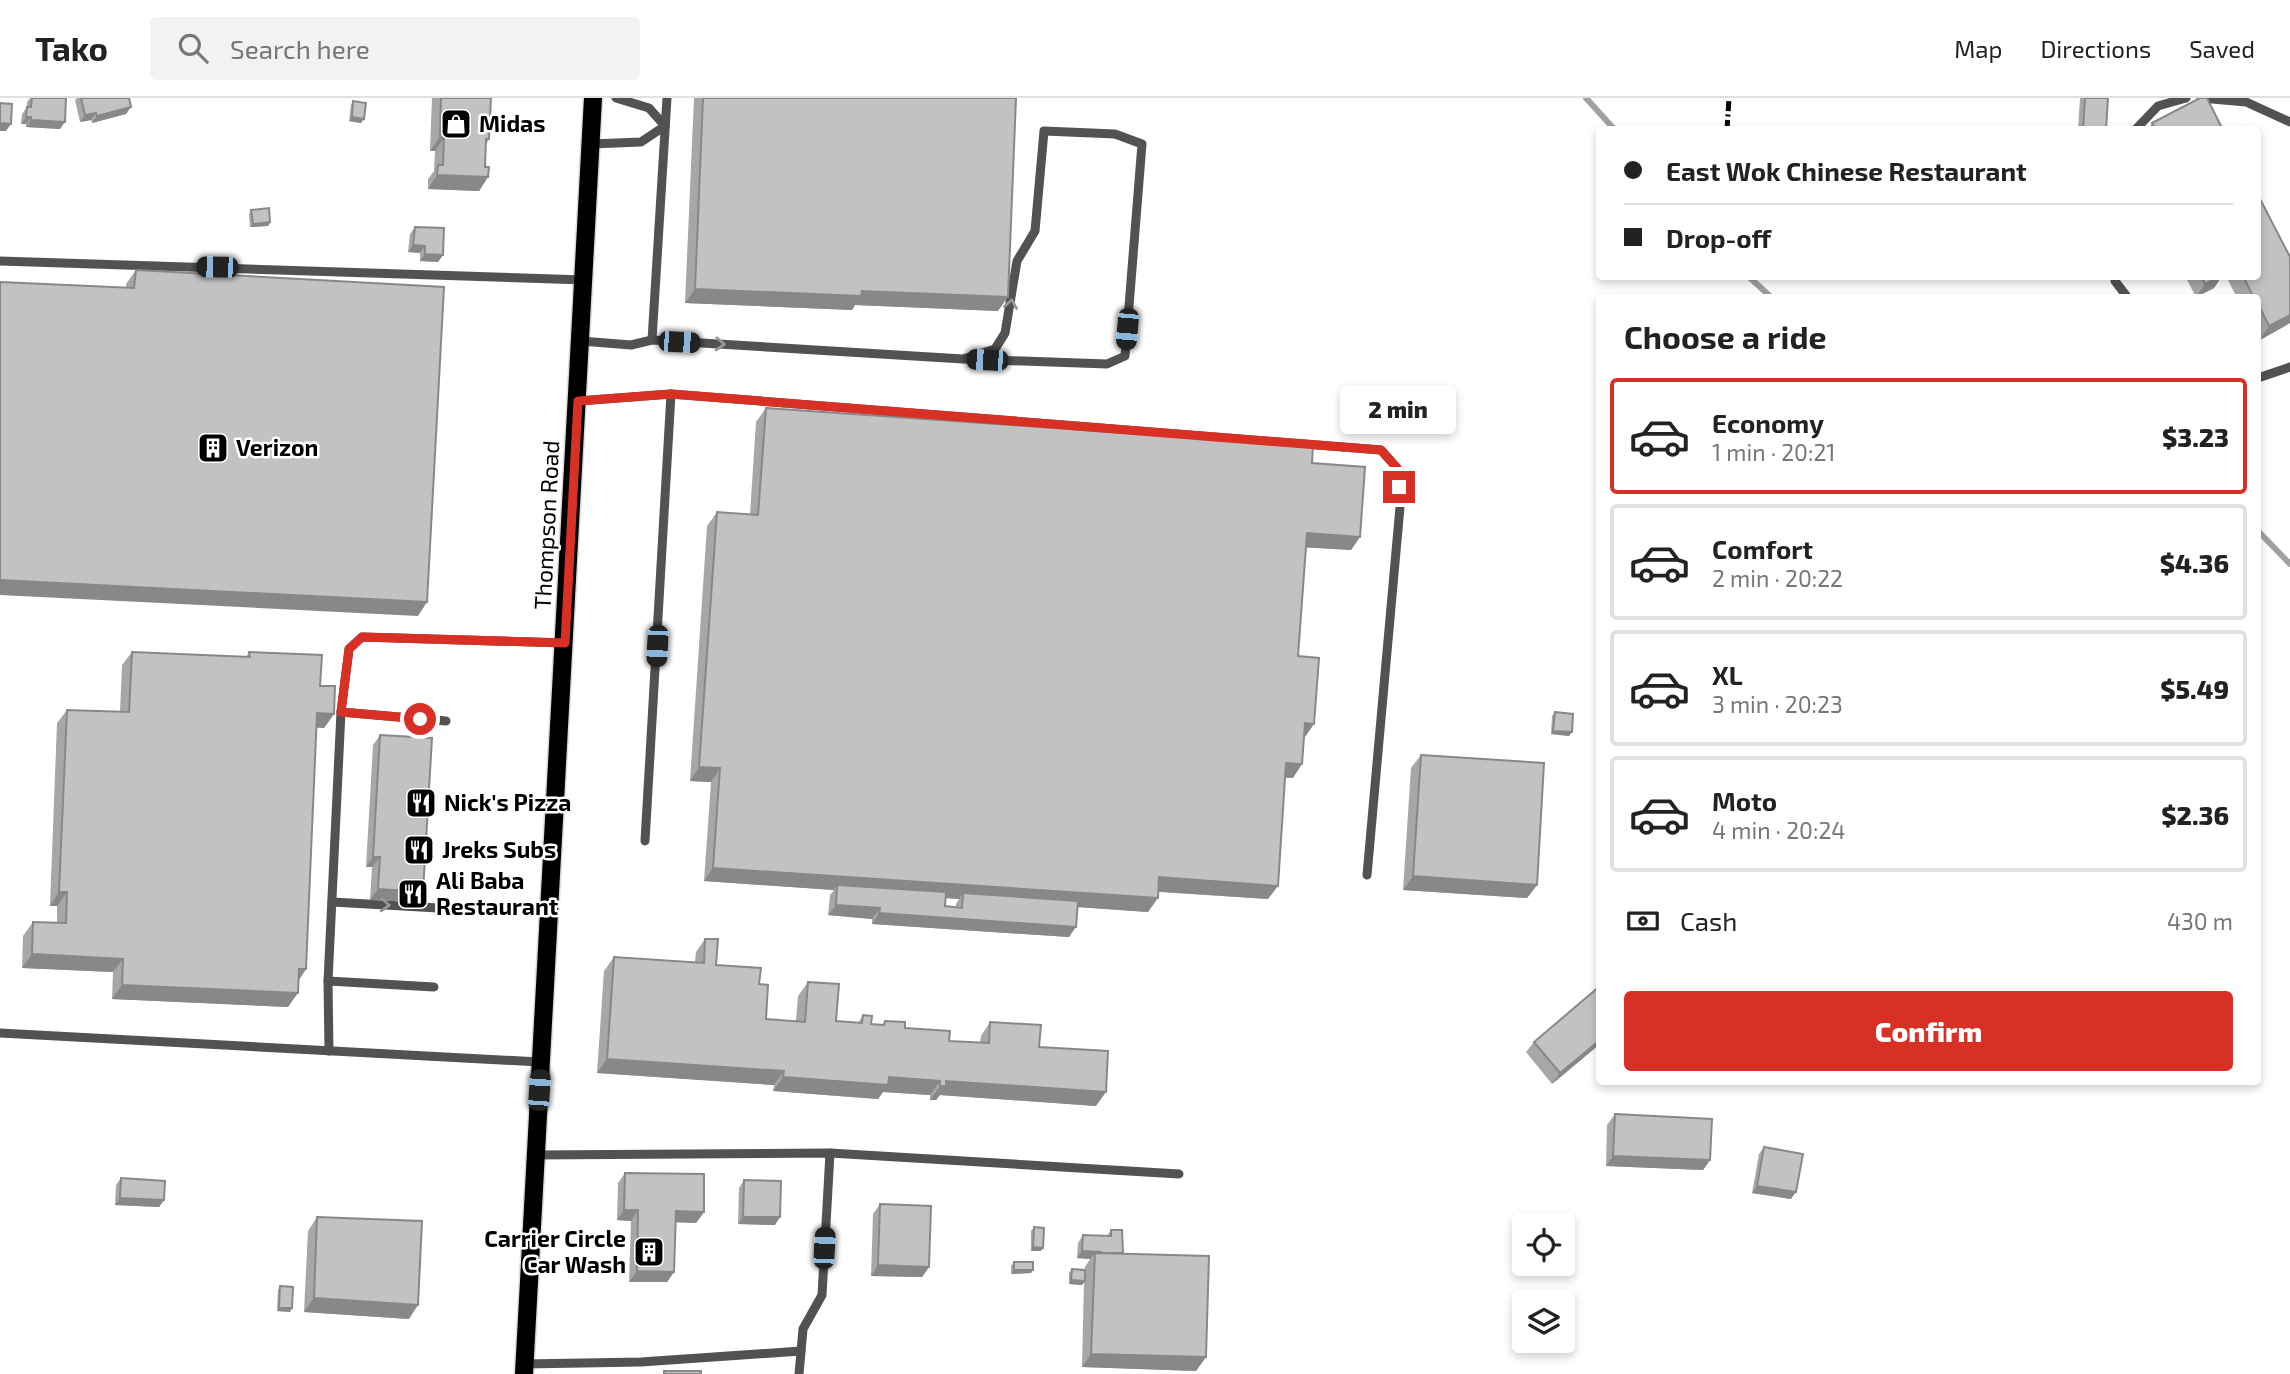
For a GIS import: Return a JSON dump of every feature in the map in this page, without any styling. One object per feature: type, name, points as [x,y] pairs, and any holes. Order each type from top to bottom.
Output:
[{"type":"main road","name":"Thompson Road","points":[[524,1369],[593,98]]},
{"type":"lane","points":[[616,98],[649,108],[665,126]]},
{"type":"lane","points":[[652,340],[667,98]]},
{"type":"lane","points":[[2139,126],[2158,106],[2186,98]]},
{"type":"lane","points":[[2201,98],[2246,103],[2290,122]]},
{"type":"lane","points":[[591,145],[641,142],[665,126]]},
{"type":"lane","points":[[581,341],[631,345],[652,340],[963,359],[1107,364],[1125,356],[1142,144],[1115,134],[1044,131],[1035,231],[1017,261],[1005,333],[995,349],[963,359]]},
{"type":"lane","points":[[0,261],[585,280]]},
{"type":"lane","points":[[2261,377],[2290,367]]},
{"type":"lane","points":[[578,401],[671,394],[1381,450],[1397,468],[1400,507],[1367,875]]},
{"type":"lane","points":[[645,841],[671,394]]},
{"type":"lane","points":[[329,1051],[328,981],[341,712],[349,649],[362,637],[565,643]]},
{"type":"lane","points":[[341,712],[446,721]]},
{"type":"lane","points":[[332,902],[438,908]]},
{"type":"lane","points":[[328,981],[434,988]]},
{"type":"lane","points":[[0,1033],[540,1062]]},
{"type":"lane","points":[[534,1155],[830,1153],[1179,1174]]},
{"type":"lane","points":[[799,1374],[803,1329],[822,1295],[830,1153]]},
{"type":"lane","points":[[524,1369],[802,1351]]},
{"type":"building","points":[[32,98],[66,98],[65,122],[31,120],[31,117],[26,117]]},
{"type":"building","points":[[81,98],[129,98],[131,107],[97,116],[96,113],[85,115]]},
{"type":"building","name":"Midas","points":[[441,98],[491,98],[489,139],[486,139],[485,167],[489,167],[488,177],[437,175],[438,165],[443,165],[444,138],[440,137]]},
{"type":"building","points":[[703,98],[1016,98],[1008,297],[862,291],[861,296],[695,289]]},
{"type":"building","points":[[2085,98],[2108,98],[2106,126],[2083,126]]},
{"type":"building","points":[[2200,98],[2207,98],[2221,126],[2154,126],[2152,123]]},
{"type":"building","points":[[353,101],[366,103],[364,119],[352,117]]},
{"type":"building","points":[[0,103],[12,104],[11,124],[0,123]]},
{"type":"building","points":[[2261,201],[2290,257],[2290,315],[2269,326],[2261,310],[2261,294],[2252,294],[2245,280],[2261,280]]},
{"type":"building","points":[[269,208],[270,222],[253,224],[251,210]]},
{"type":"building","points":[[415,227],[444,228],[443,255],[425,254],[425,246],[413,245]]},
{"type":"building","name":"Verizon","points":[[136,270],[444,287],[427,602],[0,580],[0,282],[134,288]]},
{"type":"building","points":[[766,408],[1313,446],[1312,463],[1365,467],[1360,537],[1307,533],[1298,656],[1319,658],[1314,724],[1305,723],[1302,764],[1286,763],[1278,886],[1159,877],[1158,898],[713,868],[720,768],[699,767],[717,512],[758,515]]},
{"type":"building","points":[[132,652],[250,657],[249,652],[322,655],[320,686],[335,686],[334,714],[317,713],[306,969],[299,969],[298,993],[122,985],[123,959],[32,954],[33,922],[66,923],[67,892],[59,892],[67,710],[129,712]]},
{"type":"building","points":[[1555,712],[1573,714],[1572,732],[1553,731]]},
{"type":"building","points":[[380,735],[432,738],[423,892],[378,889],[380,857],[373,857]]},
{"type":"building","points":[[1421,755],[1544,763],[1537,885],[1413,876]]},
{"type":"building","points":[[837,885],[946,892],[945,906],[962,908],[963,893],[1078,901],[1076,927],[879,913],[880,908],[836,905]]},
{"type":"building","points":[[705,939],[718,939],[716,965],[761,968],[759,984],[768,985],[766,1019],[805,1022],[808,982],[839,984],[836,1021],[862,1023],[863,1015],[872,1016],[871,1024],[884,1025],[885,1021],[905,1022],[905,1028],[950,1031],[949,1041],[989,1043],[990,1022],[1041,1025],[1039,1047],[1108,1051],[1106,1092],[946,1081],[946,1086],[940,1086],[940,1081],[889,1077],[888,1085],[783,1077],[784,1071],[607,1059],[614,957],[704,963]]},
{"type":"building","points":[[1596,989],[1596,1043],[1560,1073],[1534,1042]]},
{"type":"building","points":[[1615,1114],[1712,1119],[1710,1160],[1613,1156]]},
{"type":"building","points":[[1764,1147],[1803,1154],[1796,1192],[1757,1186]]},
{"type":"building","name":"Carrier Circle Car Wash","points":[[625,1173],[704,1174],[704,1212],[676,1211],[674,1272],[637,1271],[638,1210],[624,1210]]},
{"type":"building","points":[[121,1178],[165,1181],[164,1200],[120,1198]]},
{"type":"building","points":[[744,1180],[781,1181],[780,1217],[743,1217]]},
{"type":"building","points":[[880,1204],[931,1206],[929,1267],[878,1265]]},
{"type":"building","points":[[317,1217],[422,1221],[418,1305],[314,1298]]},
{"type":"building","points":[[1034,1227],[1044,1228],[1043,1248],[1033,1247]]},
{"type":"building","points":[[1111,1230],[1122,1230],[1123,1253],[1082,1251],[1083,1235],[1111,1236]]},
{"type":"building","points":[[1095,1253],[1209,1256],[1206,1357],[1091,1354]]},
{"type":"building","points":[[1014,1262],[1033,1262],[1033,1270],[1014,1270]]},
{"type":"building","points":[[1072,1269],[1085,1270],[1085,1281],[1071,1280]]},
{"type":"building","points":[[280,1286],[293,1287],[292,1308],[279,1308]]},
{"type":"building","points":[[664,1371],[701,1371],[701,1374],[664,1374]]},
{"type":"waterway","points":[[1586,98],[1611,126]]},
{"type":"waterway","points":[[1752,280],[1768,294]]},
{"type":"waterway","points":[[2261,534],[2290,564]]},
{"type":"railway","points":[[1727,126],[1729,98]]},
{"type":"place","name":"Midas","points":[[456,124]]},
{"type":"place","name":"Verizon","points":[[213,448]]},
{"type":"place","name":"Nick's Pizza","points":[[421,803]]},
{"type":"place","name":"Jreks Subs","points":[[419,850]]},
{"type":"place","name":"Ali Baba Restaurant","points":[[413,894]]},
{"type":"place","name":"Carrier Circle Car Wash","points":[[649,1252]]},
{"type":"route","points":[[420,719],[341,712],[349,649],[362,637],[565,643],[578,401],[671,394],[1381,450],[1397,468],[1399,487]]}]
